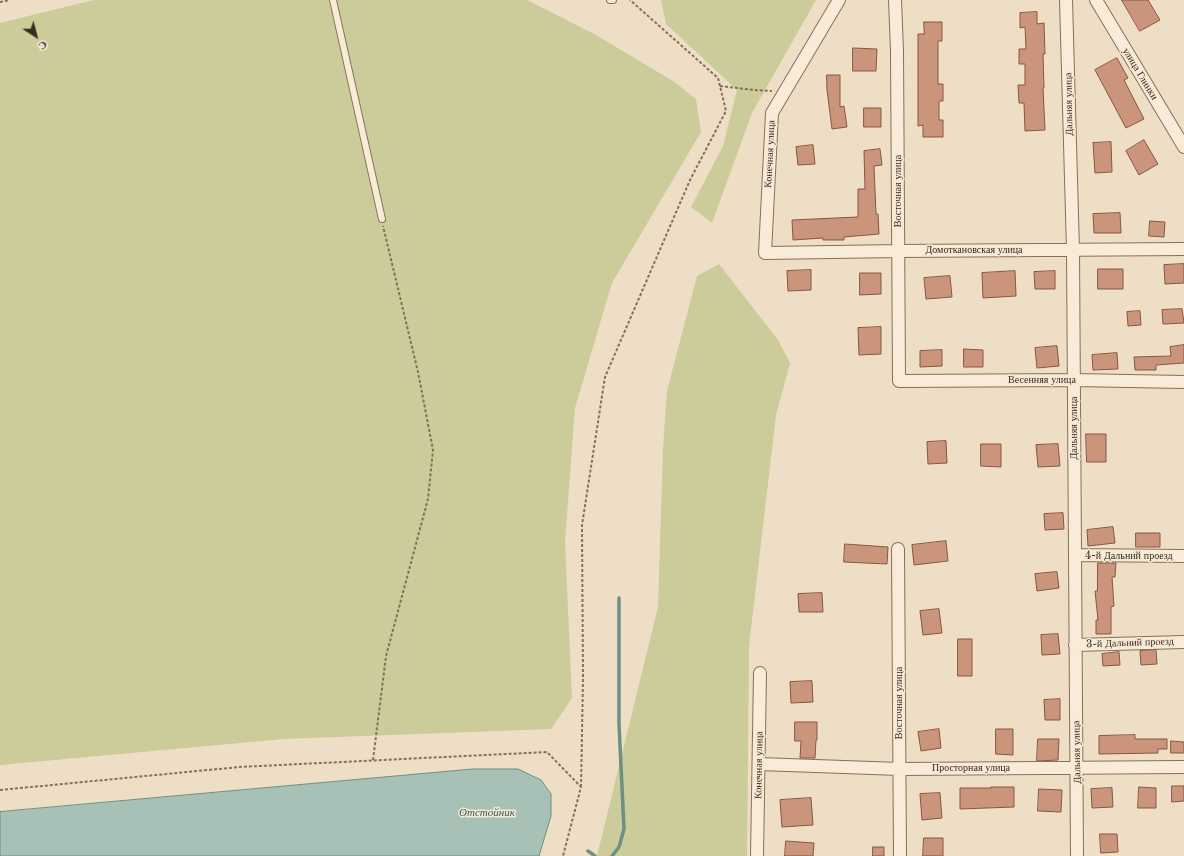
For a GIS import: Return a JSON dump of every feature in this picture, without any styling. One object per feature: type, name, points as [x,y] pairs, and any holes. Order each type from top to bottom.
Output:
[{"type":"street","name":"Конечная улица","points":[[764,254],[772,113],[839,0]]},
{"type":"street","name":"Восточная улица","points":[[895,0],[897,51],[899,381]]},
{"type":"street","name":"Дальняя улица","points":[[1066,0],[1073,250],[1077,856]]},
{"type":"street","name":"улица Глинки","points":[[1096,0],[1184,147]]},
{"type":"street","name":"Домоткановская улица","points":[[764,254],[899,250],[1184,249]]},
{"type":"street","name":"Весенняя улица","points":[[899,381],[1074,380],[1184,382]]},
{"type":"street","name":"Восточная улица","points":[[898,549],[900,856]]},
{"type":"street","name":"4-й Дальний проезд","points":[[1075,556],[1184,556]]},
{"type":"street","name":"3-й Дальний проезд","points":[[1075,645],[1184,642]]},
{"type":"street","name":"Конечная улица","points":[[757,856],[760,673]]},
{"type":"street","name":"Просторная улица","points":[[759,764],[900,769],[1184,767]]},
{"type":"lane","points":[[333,0],[382,219]]},
{"type":"path","points":[[0,2],[10,0]]},
{"type":"path","points":[[563,856],[581,787],[583,679],[582,525],[605,377],[690,180],[726,111],[718,78],[630,0]]},
{"type":"path","points":[[720,86],[754,90],[772,90]]},
{"type":"path","points":[[373,760],[386,656],[428,499],[433,450],[418,372],[382,219]]},
{"type":"path","points":[[0,790],[239,766],[547,752],[581,787]]},
{"type":"green space","points":[[94,0],[527,0],[596,35],[673,81],[696,99],[701,132],[612,283],[575,408],[565,542],[572,698],[551,729],[284,739],[0,765],[0,23]]},
{"type":"green space","points":[[661,0],[816,0],[752,113],[712,223],[691,207],[723,146],[737,90],[666,24]]},
{"type":"green space","points":[[719,264],[778,340],[790,363],[776,415],[749,646],[747,856],[597,856],[658,607],[663,448],[667,391],[697,276]]},
{"type":"water","name":"Отстойник","points":[[473,769],[518,769],[541,780],[551,794],[551,816],[539,856],[0,856],[0,812]]},
{"type":"building","points":[[1122,0],[1148,0],[1160,20],[1140,31]]},
{"type":"building","points":[[1037,12],[1037,24],[1044,23],[1045,54],[1043,54],[1043,88],[1045,130],[1025,131],[1024,103],[1019,103],[1018,85],[1025,85],[1025,64],[1019,64],[1019,49],[1026,49],[1025,27],[1020,28],[1020,13]]},
{"type":"building","points":[[924,22],[942,22],[942,41],[938,41],[938,84],[943,84],[943,101],[939,101],[939,120],[943,120],[943,137],[923,137],[923,125],[918,126],[918,34],[924,34]]},
{"type":"building","points":[[853,48],[877,49],[876,71],[853,71]]},
{"type":"building","points":[[1117,58],[1128,78],[1124,80],[1144,119],[1126,128],[1095,70]]},
{"type":"building","points":[[827,75],[840,75],[840,107],[844,106],[847,127],[832,129],[827,90]]},
{"type":"building","points":[[864,108],[881,108],[881,127],[864,127]]},
{"type":"building","points":[[1144,140],[1158,164],[1139,175],[1126,151]]},
{"type":"building","points":[[1111,142],[1112,172],[1095,173],[1093,143]]},
{"type":"building","points":[[813,145],[815,164],[798,165],[796,147]]},
{"type":"building","points":[[880,149],[882,165],[874,166],[876,214],[878,214],[879,234],[844,237],[844,240],[823,240],[823,238],[793,240],[792,220],[858,217],[858,189],[865,189],[864,151]]},
{"type":"building","points":[[1120,213],[1121,233],[1094,233],[1093,214]]},
{"type":"building","points":[[1150,221],[1165,222],[1164,237],[1149,236]]},
{"type":"building","points":[[1184,264],[1184,283],[1165,284],[1164,265]]},
{"type":"building","points":[[1098,269],[1123,269],[1123,289],[1098,289]]},
{"type":"building","points":[[811,270],[811,290],[788,291],[787,271]]},
{"type":"building","points":[[1015,271],[1016,296],[983,298],[982,273]]},
{"type":"building","points":[[1055,271],[1055,289],[1035,289],[1034,272]]},
{"type":"building","points":[[860,273],[881,273],[881,294],[860,295]]},
{"type":"building","points":[[950,276],[952,297],[926,299],[924,278]]},
{"type":"building","points":[[1182,309],[1184,323],[1163,324],[1162,310]]},
{"type":"building","points":[[1140,311],[1141,325],[1128,326],[1127,312]]},
{"type":"building","points":[[881,327],[881,354],[859,355],[858,328]]},
{"type":"building","points":[[1184,345],[1184,363],[1156,365],[1156,370],[1135,370],[1134,357],[1171,356],[1170,347]]},
{"type":"building","points":[[1057,346],[1059,366],[1037,368],[1035,348]]},
{"type":"building","points":[[964,349],[983,350],[983,367],[964,367]]},
{"type":"building","points":[[942,350],[942,366],[920,367],[920,351]]},
{"type":"building","points":[[1117,353],[1118,369],[1093,370],[1092,355]]},
{"type":"building","points":[[1086,434],[1106,434],[1106,462],[1087,462]]},
{"type":"building","points":[[946,441],[947,463],[928,464],[927,442]]},
{"type":"building","points":[[981,444],[1001,444],[1001,467],[981,466]]},
{"type":"building","points":[[1058,444],[1060,466],[1038,467],[1036,445]]},
{"type":"building","points":[[1063,513],[1064,529],[1045,530],[1044,514]]},
{"type":"building","points":[[1113,527],[1115,543],[1088,546],[1087,530]]},
{"type":"building","points":[[1136,533],[1160,533],[1160,547],[1136,547]]},
{"type":"building","points":[[946,541],[948,561],[914,565],[912,545]]},
{"type":"building","points":[[845,544],[888,547],[887,564],[844,562]]},
{"type":"building","points":[[1098,563],[1116,563],[1115,577],[1112,577],[1114,606],[1111,607],[1111,634],[1096,634],[1096,620],[1098,620],[1095,591],[1097,591]]},
{"type":"building","points":[[1057,572],[1059,588],[1037,591],[1035,574]]},
{"type":"building","points":[[822,593],[823,612],[799,612],[798,594]]},
{"type":"building","points":[[939,609],[942,633],[923,635],[920,611]]},
{"type":"building","points":[[1058,634],[1060,654],[1042,655],[1041,635]]},
{"type":"building","points":[[958,639],[972,639],[972,676],[958,676]]},
{"type":"building","points":[[1156,650],[1157,664],[1141,665],[1140,651]]},
{"type":"building","points":[[1119,652],[1120,665],[1103,666],[1102,654]]},
{"type":"building","points":[[812,681],[813,702],[791,703],[790,682]]},
{"type":"building","points":[[1060,699],[1060,720],[1045,720],[1044,700]]},
{"type":"building","points":[[795,722],[817,722],[815,758],[800,758],[801,741],[795,741]]},
{"type":"building","points":[[939,729],[941,748],[921,751],[918,732]]},
{"type":"building","points":[[996,729],[1013,729],[1013,755],[996,754]]},
{"type":"building","points":[[1135,735],[1135,739],[1167,739],[1167,749],[1158,749],[1158,753],[1099,754],[1099,736]]},
{"type":"building","points":[[1038,739],[1059,739],[1058,760],[1037,761]]},
{"type":"building","points":[[1171,741],[1184,742],[1184,753],[1171,753]]},
{"type":"building","points":[[1172,786],[1184,786],[1184,801],[1172,802]]},
{"type":"building","points":[[1014,787],[1014,807],[960,809],[960,788]]},
{"type":"building","points":[[1139,787],[1156,788],[1156,808],[1138,808]]},
{"type":"building","points":[[1112,788],[1113,807],[1092,808],[1091,789]]},
{"type":"building","points":[[1039,789],[1062,790],[1061,812],[1038,811]]},
{"type":"building","points":[[940,793],[942,818],[922,820],[920,794]]},
{"type":"building","points":[[811,798],[813,825],[782,827],[780,800]]},
{"type":"building","points":[[1100,834],[1117,834],[1118,852],[1101,853]]},
{"type":"building","points":[[924,838],[943,838],[943,856],[923,856]]},
{"type":"building","points":[[786,841],[814,843],[813,856],[785,856]]},
{"type":"building","points":[[873,847],[884,847],[884,856],[873,856]]},
{"type":"waterway","points":[[612,856],[619,847],[624,829],[619,724],[619,598]]},
{"type":"waterway","points":[[588,851],[595,856]]}]
